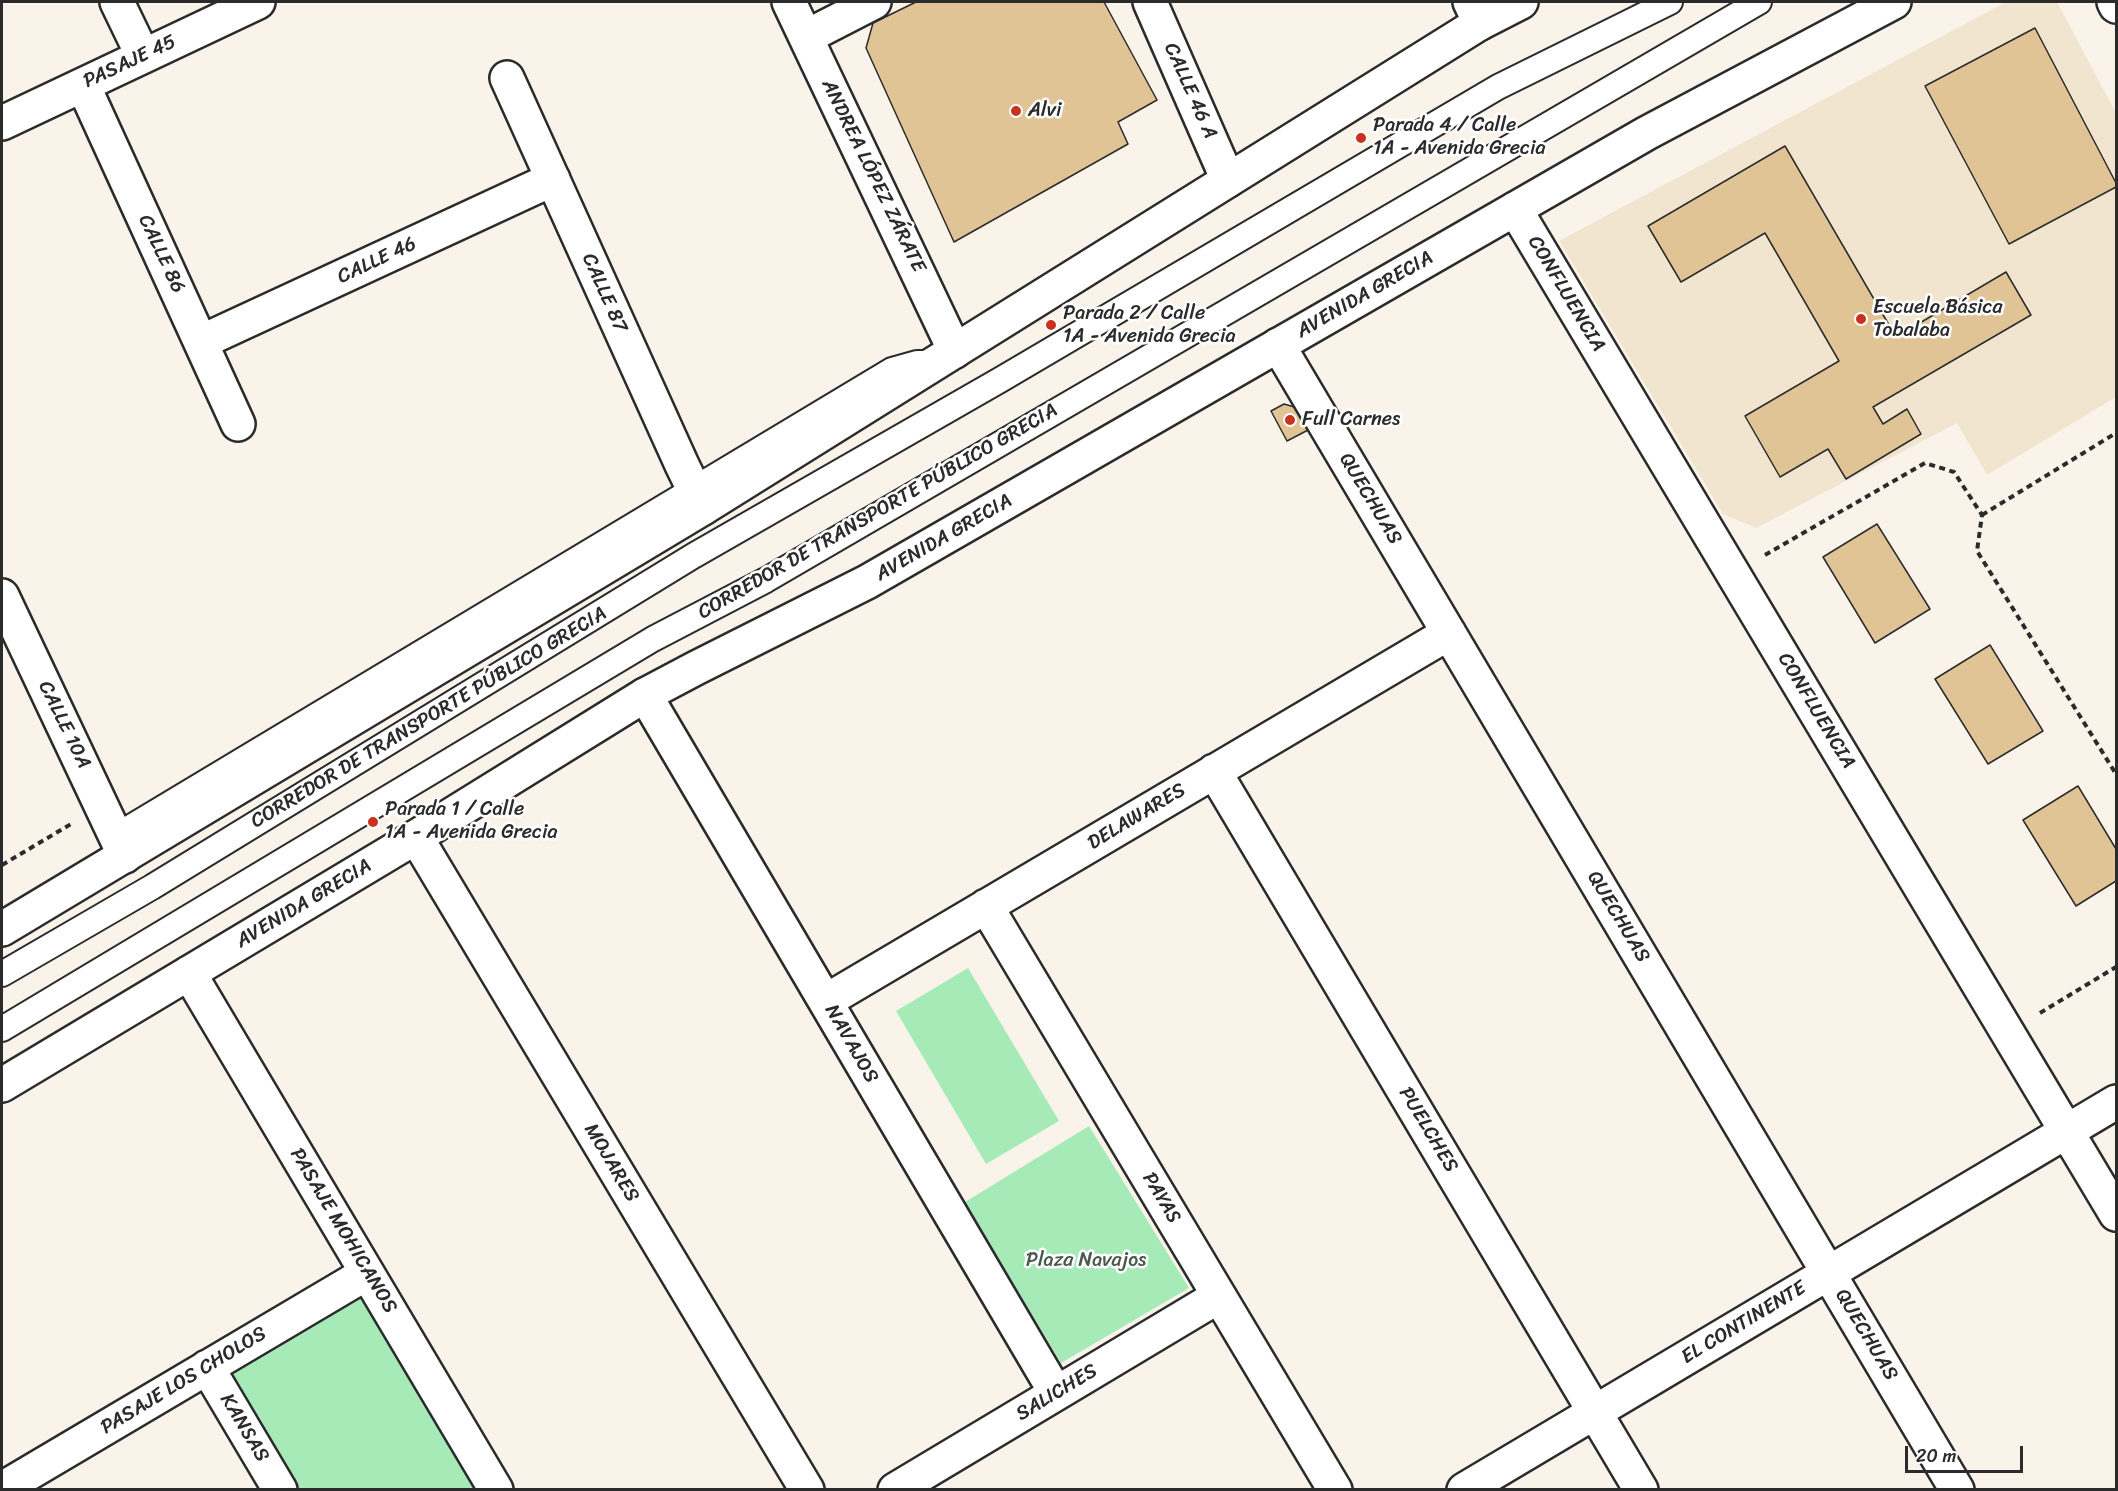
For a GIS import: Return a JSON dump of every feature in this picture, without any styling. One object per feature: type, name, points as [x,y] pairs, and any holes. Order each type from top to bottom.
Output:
[{"type":"street","points":[[117,2],[143,56]]},
{"type":"street","name":"PASAJE 45","points":[[2,123],[258,2]]},
{"type":"street","name":"ANDREA LÓPEZ ZÁRATE","points":[[789,2],[945,357]]},
{"type":"street","points":[[806,37],[874,2]]},
{"type":"street","name":"CALLE 46 A","points":[[1150,2],[1228,180]]},
{"type":"street","points":[[2,929],[120,846],[699,498],[945,357],[1228,180],[1475,12],[1521,2]]},
{"type":"street","name":"AVENIDA GRECIA","points":[[2,1085],[416,837],[645,695],[867,582],[1647,133],[1894,2]]},
{"type":"street","points":[[2114,2],[2116,6]]},
{"type":"street","name":"CALLE 87","points":[[507,78],[699,498]]},
{"type":"street","name":"CALLE 86","points":[[83,85],[238,424]]},
{"type":"street","name":"CALLE 46","points":[[201,342],[553,179]]},
{"type":"street","name":"CONFLUENCIA","points":[[1515,209],[2116,1214]]},
{"type":"street","name":"QUECHUAS","points":[[1278,345],[1957,1490]]},
{"type":"street","name":"CALLE 10A","points":[[2,596],[120,846]]},
{"type":"street","name":"DELAWARES","points":[[826,1001],[1449,633]]},
{"type":"street","name":"NAVAJOS","points":[[645,695],[1056,1393]]},
{"type":"street","name":"PUELCHES","points":[[1214,771],[1641,1490]]},
{"type":"street","name":"MOJARES","points":[[416,837],[807,1490]]},
{"type":"street","name":"PAYAS","points":[[986,906],[1335,1490]]},
{"type":"street","name":"PASAJE MOHICANOS","points":[[189,973],[496,1490]]},
{"type":"street","name":"EL CONTINENTE","points":[[1464,1490],[2116,1102]]},
{"type":"street","name":"PASAJE LOS CHOLOS","points":[[2,1489],[367,1273]]},
{"type":"street","name":"SALICHES","points":[[895,1490],[1219,1296]]},
{"type":"street","name":"KANSAS","points":[[207,1367],[280,1490]]},
{"type":"lane","name":"CORREDOR DE TRANSPORTE PÚBLICO GRECIA","points":[[2,974],[152,888],[693,556],[1010,375],[1498,87],[1670,2]]},
{"type":"lane","name":"CORREDOR DE TRANSPORTE PÚBLICO GRECIA","points":[[2,1029],[654,639],[766,580],[1759,2]]},
{"type":"path","points":[[1982,515],[2116,433]]},
{"type":"path","points":[[1733,573],[1925,463],[1954,472],[1982,515],[1977,551],[2116,774]]},
{"type":"path","points":[[2008,1033],[2116,967]]},
{"type":"shaded area","name":"Escuela Básica Tobalaba","points":[[2006,2],[2057,2],[2116,113],[2116,397],[1987,475],[1957,423],[1756,528],[1723,514],[1559,241]]},
{"type":"green space","points":[[968,968],[1059,1121],[986,1164],[896,1011]]},
{"type":"green space","name":"Plaza Navajos","points":[[1089,1126],[1189,1288],[1061,1363],[965,1202]]},
{"type":"green space","points":[[358,1290],[479,1489],[294,1489],[223,1371]]},
{"type":"building","name":"Alvi","points":[[916,2],[1104,2],[1157,100],[1118,122],[1128,144],[954,242],[866,48],[873,23]]},
{"type":"building","points":[[2035,28],[2116,183],[2116,187],[2009,244],[1925,86]]},
{"type":"building","points":[[1785,146],[1896,337],[2006,272],[2031,315],[1873,407],[1883,424],[1907,409],[1921,434],[1846,479],[1828,449],[1780,477],[1745,416],[1839,361],[1765,233],[1681,282],[1648,226]]},
{"type":"building","name":"Full Carnes","points":[[1284,404],[1298,408],[1310,429],[1287,441],[1271,411]]},
{"type":"building","points":[[1877,524],[1930,609],[1875,643],[1823,557]]},
{"type":"building","points":[[1990,645],[2043,731],[1988,764],[1935,679]]},
{"type":"building","points":[[2078,786],[2116,849],[2116,881],[2076,906],[2023,820]]},
{"type":"place","name":"Alvi","points":[[1016,111]]},
{"type":"place","name":"Parada 4 / Calle 1A - Avenida Grecia","points":[[1361,138]]},
{"type":"place","name":"Escuela Básica Tobalaba","points":[[1861,319]]},
{"type":"place","name":"Parada 2 / Calle 1A - Avenida Grecia","points":[[1051,325]]},
{"type":"place","name":"Full Carnes","points":[[1290,420]]},
{"type":"place","name":"Parada 1 / Calle 1A - Avenida Grecia","points":[[373,822]]}]
